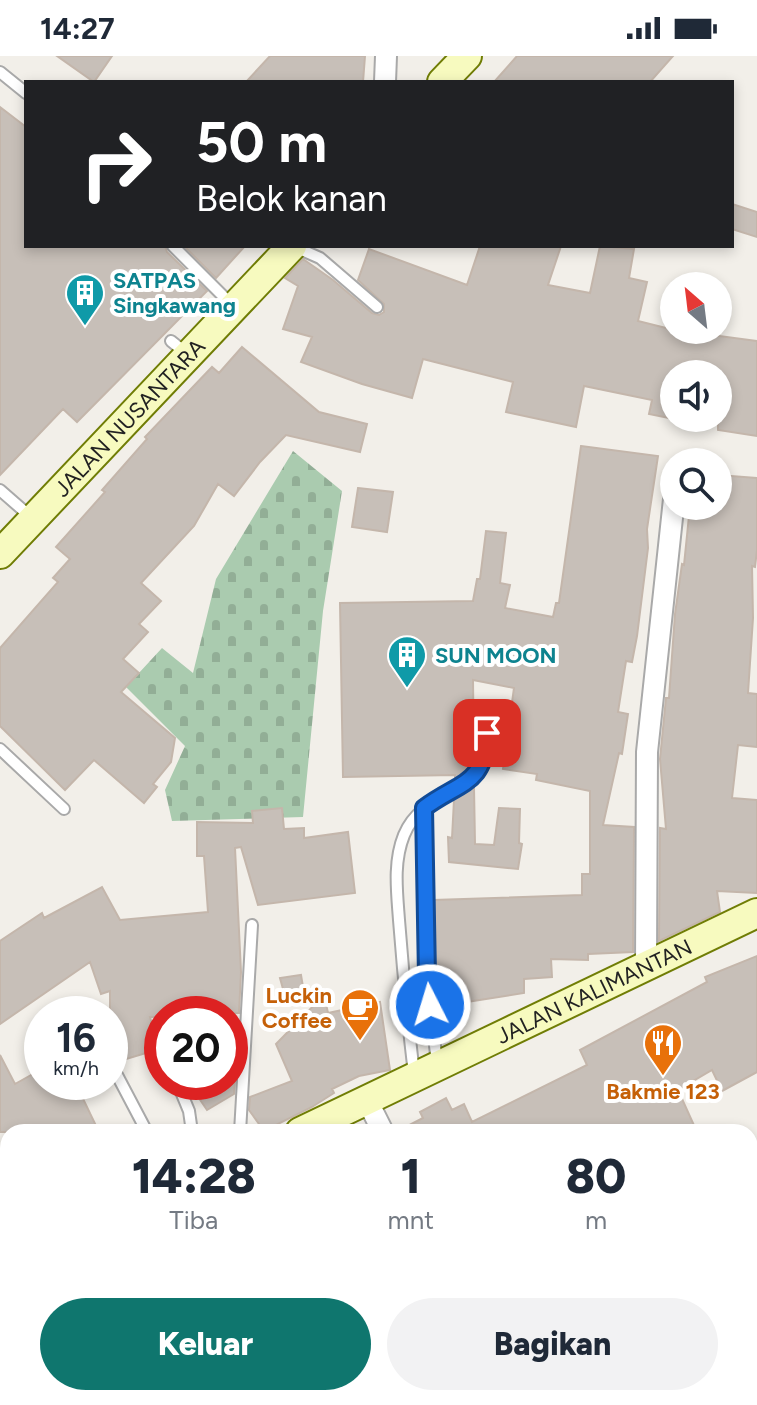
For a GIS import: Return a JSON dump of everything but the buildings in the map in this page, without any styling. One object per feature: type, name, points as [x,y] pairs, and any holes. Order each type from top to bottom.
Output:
[{"type":"main road","points":[[444,80],[467,56]]},
{"type":"main road","name":"JALAN NUSANTARA","points":[[0,554],[180,348],[233,307],[291,248]]},
{"type":"main road","name":"JALAN KALIMANTAN","points":[[317,1124],[757,913]]},
{"type":"street","points":[[385,80],[386,56]]},
{"type":"street","points":[[646,965],[647,752],[672,520]]},
{"type":"street","points":[[367,1100],[379,1124]]},
{"type":"lane","points":[[0,72],[24,91]]},
{"type":"lane","points":[[175,248],[233,307]]},
{"type":"lane","points":[[298,248],[320,258],[377,307]]},
{"type":"lane","points":[[0,490],[33,519]]},
{"type":"lane","points":[[426,1071],[396,874],[398,852],[411,820],[424,808],[472,780],[480,769],[486,753],[488,713]]},
{"type":"lane","points":[[0,749],[64,809]]},
{"type":"lane","points":[[424,808],[426,1071]]},
{"type":"lane","points":[[240,1124],[252,925]]},
{"type":"lane","points":[[128,1096],[143,1124]]},
{"type":"lane","points":[[184,1100],[191,1124]]},
{"type":"green space","points":[[293,451],[342,491],[323,611],[303,817],[172,821],[165,790],[185,746],[126,687],[162,648],[193,673],[216,579]]},
{"type":"place","name":"SATPAS Singkawang","points":[[85,327]]},
{"type":"place","name":"SUN MOON","points":[[407,689]]},
{"type":"place","name":"Luckin Coffee","points":[[360,1042]]},
{"type":"place","name":"Bakmie 123","points":[[663,1077]]},
{"type":"route","points":[[430,1005],[424,808],[472,780],[486,753],[487,733]]}]
